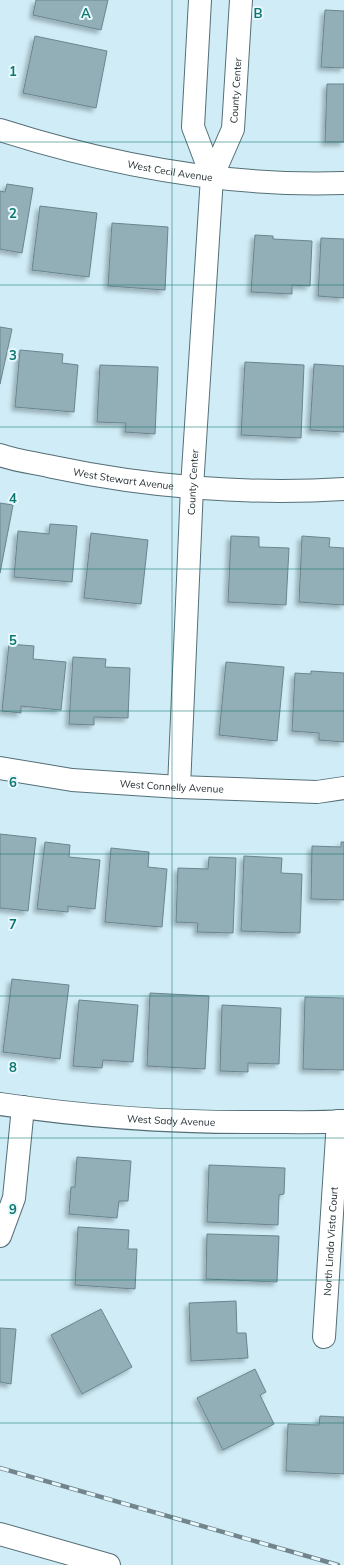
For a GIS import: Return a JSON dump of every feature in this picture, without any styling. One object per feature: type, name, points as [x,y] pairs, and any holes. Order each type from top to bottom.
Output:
[{"type":"street","name":"County Center","points":[[200,0],[193,128],[212,177]]},
{"type":"street","name":"County Center","points":[[179,787],[192,487],[212,177],[233,129],[241,0]]},
{"type":"street","name":"West Cecil Avenue","points":[[0,130],[42,144],[112,160],[212,177],[306,184],[344,183]]},
{"type":"street","name":"West Stewart Avenue","points":[[0,455],[96,476],[192,487],[258,490],[344,489]]},
{"type":"street","name":"West Connelly Avenue","points":[[0,768],[72,780],[179,787],[317,792],[344,788]]},
{"type":"street","name":"West Sady Avenue","points":[[0,1104],[89,1115],[154,1120],[341,1121]]},
{"type":"street","points":[[0,1236],[14,1198],[23,1107]]},
{"type":"street","name":"North Linda Vista Court","points":[[324,1337],[341,1121]]},
{"type":"street","points":[[0,1534],[109,1565]]},
{"type":"building","points":[[36,0],[108,0],[101,30],[33,15]]},
{"type":"building","points":[[325,10],[344,11],[344,68],[321,67]]},
{"type":"building","points":[[35,36],[107,51],[96,108],[23,93]]},
{"type":"building","points":[[327,84],[344,84],[344,142],[325,142]]},
{"type":"building","points":[[7,184],[33,188],[22,253],[0,249],[0,191],[5,192]]},
{"type":"building","points":[[40,206],[97,213],[89,277],[32,270]]},
{"type":"building","points":[[112,223],[168,227],[165,290],[108,286]]},
{"type":"building","points":[[255,235],[273,236],[273,239],[312,241],[310,286],[292,285],[292,294],[251,292]]},
{"type":"building","points":[[321,238],[344,239],[344,298],[318,296]]},
{"type":"building","points":[[0,327],[12,329],[0,384]]},
{"type":"building","points":[[20,350],[63,354],[62,363],[78,365],[74,412],[15,407]]},
{"type":"building","points":[[245,362],[304,365],[301,438],[241,435]]},
{"type":"building","points":[[314,364],[344,366],[344,432],[310,430]]},
{"type":"building","points":[[100,365],[158,367],[155,434],[125,432],[126,423],[97,422]]},
{"type":"building","points":[[0,503],[13,505],[0,573]]},
{"type":"building","points":[[50,524],[77,526],[72,582],[14,577],[18,531],[49,534]]},
{"type":"building","points":[[91,533],[148,540],[141,604],[84,598]]},
{"type":"building","points":[[231,536],[259,537],[259,547],[289,548],[286,605],[228,602]]},
{"type":"building","points":[[302,536],[330,538],[329,547],[344,548],[344,605],[299,602]]},
{"type":"building","points":[[9,644],[34,646],[33,659],[66,662],[61,710],[21,706],[21,713],[2,711]]},
{"type":"building","points":[[73,657],[106,659],[105,667],[130,668],[128,718],[94,717],[94,725],[69,724]]},
{"type":"building","points":[[226,662],[284,667],[277,741],[219,735]]},
{"type":"building","points":[[311,671],[344,673],[344,742],[319,740],[319,733],[292,731],[295,673],[311,674]]},
{"type":"building","points":[[0,834],[36,838],[28,911],[0,908]]},
{"type":"building","points":[[45,842],[70,845],[69,857],[100,860],[95,909],[68,906],[68,912],[37,909]]},
{"type":"building","points":[[341,842],[344,842],[344,900],[311,899],[312,846],[341,847]]},
{"type":"building","points":[[111,848],[149,852],[148,867],[167,869],[162,927],[105,922]]},
{"type":"building","points":[[244,856],[282,858],[281,873],[302,874],[300,933],[241,931]]},
{"type":"building","points":[[209,857],[236,858],[233,933],[197,932],[198,923],[176,922],[178,868],[208,869]]},
{"type":"building","points":[[12,979],[69,985],[60,1059],[3,1052]]},
{"type":"building","points":[[150,993],[209,996],[205,1069],[147,1066]]},
{"type":"building","points":[[305,997],[344,998],[344,1070],[303,1069]]},
{"type":"building","points":[[79,1000],[138,1005],[133,1062],[103,1060],[102,1068],[73,1066]]},
{"type":"building","points":[[222,1005],[281,1008],[279,1064],[248,1063],[248,1072],[220,1071]]},
{"type":"building","points":[[77,1157],[131,1161],[128,1201],[119,1201],[117,1218],[69,1214],[71,1187],[75,1187]]},
{"type":"building","points":[[209,1165],[285,1168],[284,1194],[279,1195],[278,1225],[207,1222]]},
{"type":"building","points":[[78,1227],[129,1230],[128,1249],[137,1249],[135,1289],[75,1285]]},
{"type":"building","points":[[207,1234],[279,1236],[277,1282],[206,1279]]},
{"type":"building","points":[[236,1301],[237,1333],[246,1333],[248,1358],[191,1361],[189,1303]]},
{"type":"building","points":[[101,1309],[132,1367],[82,1394],[51,1335]]},
{"type":"building","points":[[0,1328],[16,1329],[11,1384],[0,1382]]},
{"type":"building","points":[[255,1369],[266,1392],[260,1395],[274,1424],[223,1450],[197,1398]]},
{"type":"building","points":[[320,1416],[344,1417],[344,1474],[286,1471],[288,1424],[319,1425]]},
{"type":"railway","points":[[0,1468],[338,1565]]}]
